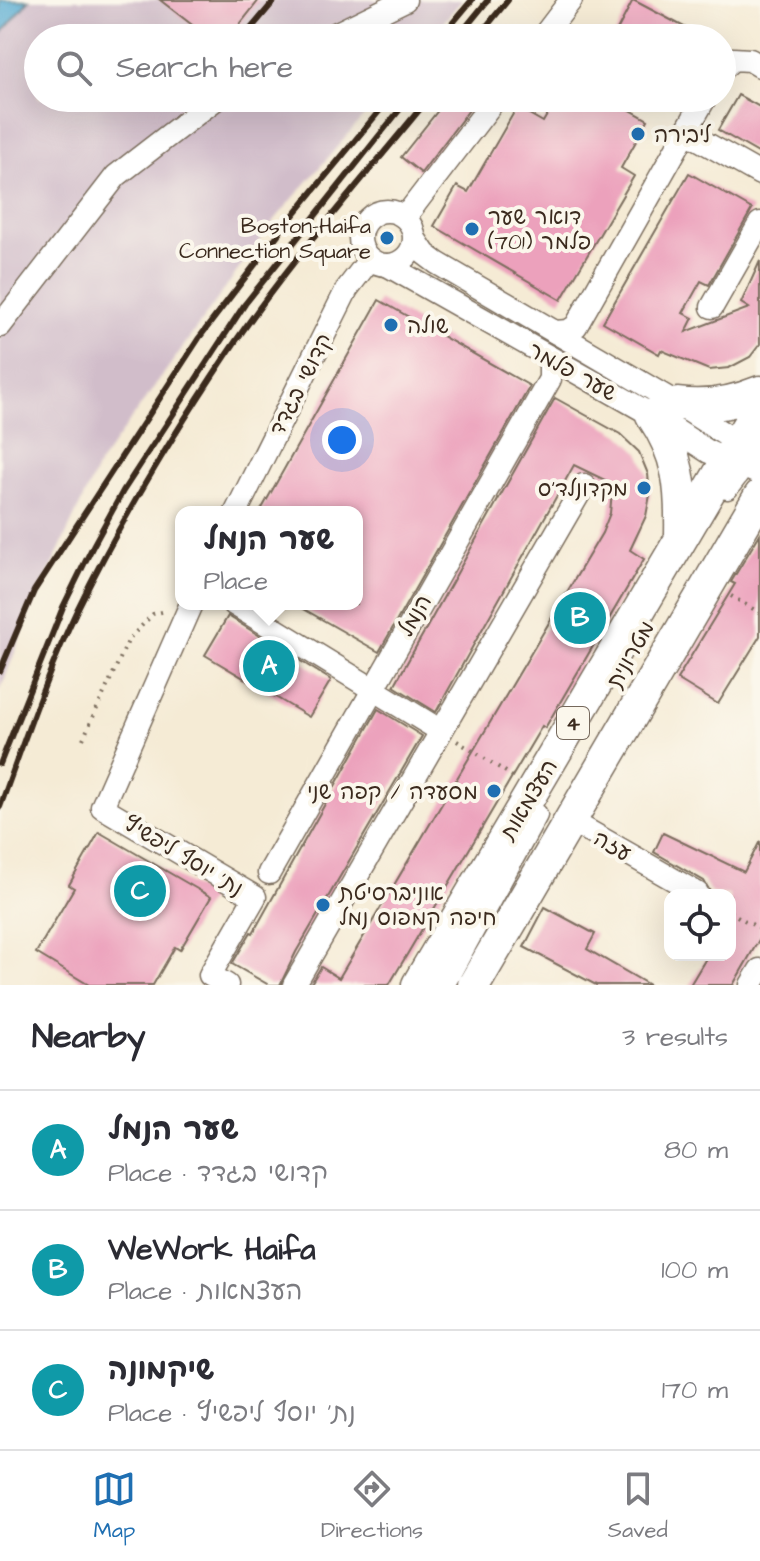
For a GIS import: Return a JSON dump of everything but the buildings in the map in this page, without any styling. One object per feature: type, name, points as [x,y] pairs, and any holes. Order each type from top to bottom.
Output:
[{"type":"highway","points":[[680,541],[682,501],[665,409],[708,406],[760,392]]},
{"type":"highway","name":"העצמאות","points":[[474,985],[710,583],[750,464],[760,405]]},
{"type":"highway","name":"העצמאות","points":[[418,985],[680,541],[750,464]]},
{"type":"street","points":[[356,24],[405,0]]},
{"type":"street","points":[[553,24],[571,0]]},
{"type":"street","points":[[736,59],[750,60],[760,66]]},
{"type":"street","points":[[0,326],[116,176],[199,112]]},
{"type":"street","points":[[405,217],[485,112]]},
{"type":"street","points":[[555,332],[568,331],[576,326],[697,112]]},
{"type":"street","points":[[686,132],[760,174]]},
{"type":"street","points":[[389,211],[405,217],[415,239],[403,261],[378,262],[361,245],[366,220],[372,215],[389,211]]},
{"type":"street","points":[[712,307],[760,223]]},
{"type":"street","name":"שער פלמר","points":[[415,239],[425,254],[437,263],[555,332],[750,464]]},
{"type":"street","name":"שער פלמר","points":[[378,262],[546,356],[665,409]]},
{"type":"street","name":"קדושי בגדד","points":[[239,506],[347,289],[378,262]]},
{"type":"street","name":"הנמל","points":[[269,873],[550,379],[546,356]]},
{"type":"street","name":"מטרונית","points":[[443,985],[527,831],[717,504],[750,464]]},
{"type":"street","name":"מטרונית","points":[[456,985],[704,564],[750,464]]},
{"type":"street","points":[[294,985],[584,485]]},
{"type":"street","name":"נת' יוסף ליפשיץ","points":[[189,610],[102,807],[255,897],[210,975],[227,985]]},
{"type":"street","points":[[244,610],[441,731]]},
{"type":"street","name":"עזה","points":[[571,821],[690,889]]},
{"type":"street","points":[[751,985],[760,970]]},
{"type":"path","points":[[710,583],[760,613]]},
{"type":"path","points":[[83,739],[129,639],[153,614],[175,610]]},
{"type":"path","points":[[441,731],[534,790]]},
{"type":"path","points":[[736,915],[760,929]]},
{"type":"shaded area","points":[[29,0],[462,0],[442,24],[24,24],[24,112],[367,112],[272,223],[99,464],[31,610],[0,691],[0,36]]},
{"type":"water","points":[[0,0],[29,0],[0,36]]},
{"type":"railway","points":[[255,24],[275,0]]},
{"type":"railway","points":[[452,24],[472,0]]},
{"type":"railway","points":[[468,24],[488,0]]},
{"type":"railway","points":[[488,24],[508,0]]},
{"type":"railway","points":[[0,671],[34,591],[199,338],[286,224],[378,112]]},
{"type":"railway","points":[[0,764],[63,607],[123,491],[245,304],[398,112]]},
{"type":"railway","points":[[0,807],[77,610],[167,448],[274,288],[417,112]]},
{"type":"place","name":"ליבירה","points":[[638,134]]},
{"type":"place","name":"דואר שער פלמר (701)","points":[[472,229]]},
{"type":"place","name":"Boston-Haifa Connection Square","points":[[387,238]]},
{"type":"place","name":"שולה","points":[[391,325]]},
{"type":"place","name":"מקדונלד'ס","points":[[644,488]]},
{"type":"place","name":"WeWork Haifa","points":[[580,618]]},
{"type":"place","name":"שער הנמל","points":[[269,666]]},
{"type":"place","name":"מסעדה / קפה שני","points":[[494,791]]},
{"type":"place","name":"שיקמונה","points":[[140,891]]},
{"type":"place","name":"אוניברסיטת חיפה קמפוס נמל","points":[[323,905]]}]
